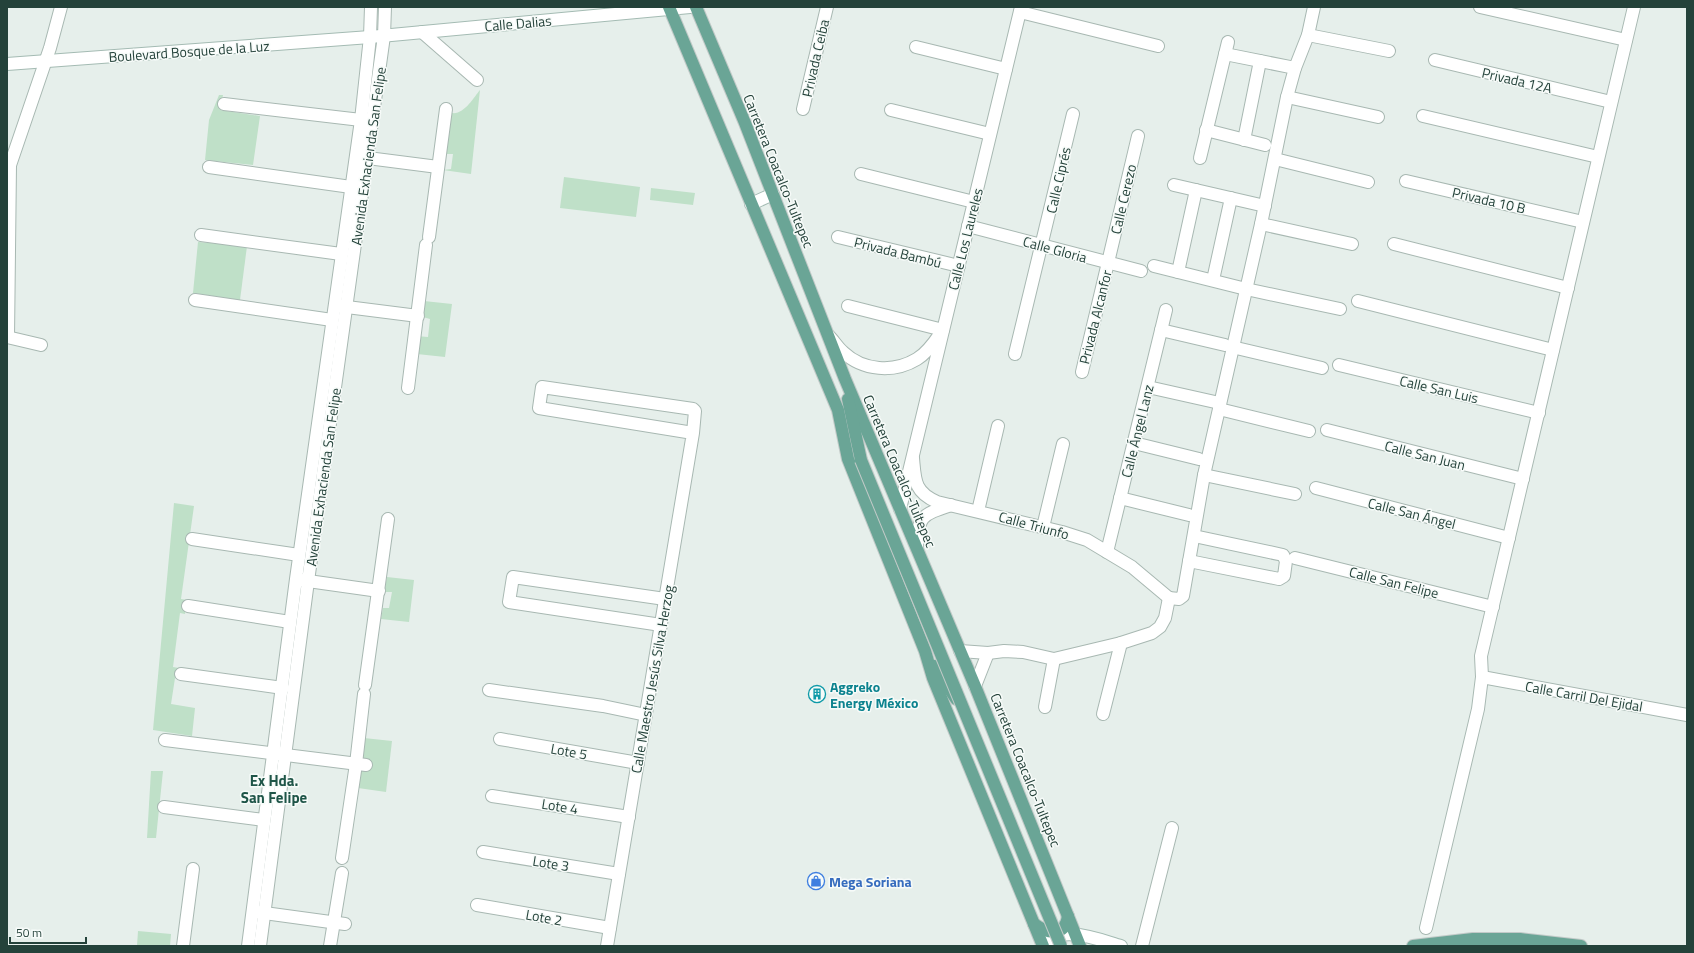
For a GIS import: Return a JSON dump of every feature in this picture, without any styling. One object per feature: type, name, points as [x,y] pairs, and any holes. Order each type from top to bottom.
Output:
[{"type":"main road","name":"Carretera Coacalco-Tultepec","points":[[696,7],[773,194],[845,379],[975,686],[1078,940]]},
{"type":"main road","points":[[669,8],[838,410],[848,459],[925,651],[934,678],[1044,946]]},
{"type":"main road","points":[[845,379],[854,433],[861,460],[1061,946]]},
{"type":"main road","points":[[925,651],[957,702],[1056,946]]},
{"type":"main road","points":[[1034,924],[1047,931],[1056,932],[1065,926],[1068,916]]},
{"type":"main road","points":[[1413,946],[1473,939],[1520,939],[1581,946]]},
{"type":"street","points":[[41,345],[8,337],[9,169],[46,61],[61,7]]},
{"type":"street","name":"Avenida Exhacienda San Felipe","points":[[260,946],[258,912],[264,820],[280,754],[283,688],[290,622],[312,474],[360,120],[370,37],[371,7]]},
{"type":"street","name":"Avenida Exhacienda San Felipe","points":[[248,946],[258,912],[280,754],[308,581],[368,158],[384,36],[385,7]]},
{"type":"street","name":"Calle Dalias","points":[[370,37],[690,7]]},
{"type":"street","name":"Privada Ceiba","points":[[804,110],[827,7]]},
{"type":"street","points":[[960,651],[988,653],[1004,651],[1023,652],[1054,659],[1120,643],[1152,633],[1160,627],[1165,618],[1169,598],[1181,598],[1194,536],[1228,346],[1246,289],[1288,97],[1295,68],[1308,35],[1314,7]]},
{"type":"street","points":[[1480,7],[1626,40]]},
{"type":"street","points":[[1430,943],[1426,928],[1478,710],[1482,677],[1481,656],[1568,288],[1577,220],[1598,157],[1605,101],[1626,40],[1634,7]]},
{"type":"street","points":[[1020,9],[1158,46]]},
{"type":"street","name":"Calle Los Laureles","points":[[827,332],[843,353],[860,364],[880,368],[900,367],[918,359],[933,345],[943,330],[1020,9]]},
{"type":"street","points":[[422,32],[477,80]]},
{"type":"street","points":[[1308,35],[1389,52]]},
{"type":"street","name":"Boulevard Bosque de la Luz","points":[[7,64],[370,37]]},
{"type":"street","points":[[1200,158],[1228,42]]},
{"type":"street","points":[[916,47],[1006,69]]},
{"type":"street","points":[[1224,54],[1295,68]]},
{"type":"street","name":"Privada 12A","points":[[1435,60],[1605,101]]},
{"type":"street","points":[[1244,140],[1260,61]]},
{"type":"street","points":[[1288,97],[1378,117]]},
{"type":"street","points":[[224,104],[360,120]]},
{"type":"street","points":[[408,388],[446,109]]},
{"type":"street","points":[[891,110],[990,134]]},
{"type":"street","name":"Calle Ciprés","points":[[1015,354],[1073,114]]},
{"type":"street","points":[[1423,116],[1598,157]]},
{"type":"street","points":[[1206,130],[1265,145]]},
{"type":"street","name":"Calle Cerezo","points":[[1108,263],[1138,136]]},
{"type":"street","points":[[355,156],[438,167]]},
{"type":"street","points":[[1275,159],[1368,182]]},
{"type":"street","points":[[209,167],[351,187]]},
{"type":"street","points":[[861,174],[974,202]]},
{"type":"street","name":"Privada 10 B","points":[[1406,181],[1577,220]]},
{"type":"street","points":[[1174,185],[1265,206]]},
{"type":"street","points":[[1178,272],[1196,190]]},
{"type":"street","points":[[751,204],[773,194]]},
{"type":"street","points":[[1213,280],[1231,198]]},
{"type":"street","points":[[1261,224],[1352,244]]},
{"type":"street","name":"Calle Gloria","points":[[968,226],[1141,271]]},
{"type":"street","points":[[201,235],[341,254]]},
{"type":"street","name":"Privada Bambú","points":[[838,237],[959,266]]},
{"type":"street","points":[[1394,244],[1568,288]]},
{"type":"street","name":"Privada Alcanfor","points":[[1082,372],[1108,263]]},
{"type":"street","points":[[1154,266],[1246,289],[1340,309]]},
{"type":"street","points":[[194,300],[332,320]]},
{"type":"street","points":[[1358,301],[1553,350]]},
{"type":"street","points":[[334,305],[418,316]]},
{"type":"street","points":[[848,306],[943,330]]},
{"type":"street","name":"Calle Ángel Lanz","points":[[1107,552],[1166,310]]},
{"type":"street","name":"Calle Triunfo","points":[[900,509],[943,330]]},
{"type":"street","points":[[1161,330],[1322,368]]},
{"type":"street","name":"Calle San Luis","points":[[1339,365],[1539,413]]},
{"type":"street","name":"Calle Maestro Jesús Silva Herzog","points":[[607,946],[693,433],[695,411],[687,408],[542,387],[539,408],[693,433]]},
{"type":"street","points":[[1148,387],[1217,405],[1309,432]]},
{"type":"street","points":[[978,511],[998,426]]},
{"type":"street","name":"Calle San Juan","points":[[1327,430],[1523,479]]},
{"type":"street","points":[[1134,443],[1199,459]]},
{"type":"street","points":[[1043,527],[1063,444]]},
{"type":"street","name":"Calle Triunfo","points":[[913,456],[915,480],[922,493],[936,502],[1043,527],[1087,540],[1132,567],[1169,598]]},
{"type":"street","points":[[1204,475],[1295,494]]},
{"type":"street","name":"Calle San Ángel","points":[[1316,488],[1509,538]]},
{"type":"street","points":[[1120,498],[1189,515]]},
{"type":"street","points":[[917,548],[919,523],[924,516],[932,511],[952,505]]},
{"type":"street","points":[[342,858],[361,764],[365,689],[388,519]]},
{"type":"street","points":[[1189,561],[1278,579],[1284,576],[1286,561],[1282,554],[1194,536]]},
{"type":"street","points":[[192,539],[299,555]]},
{"type":"street","name":"Calle San Felipe","points":[[1295,558],[1493,607]]},
{"type":"street","points":[[661,625],[509,602],[513,577],[665,599]]},
{"type":"street","points":[[296,579],[379,591]]},
{"type":"street","points":[[188,606],[290,622]]},
{"type":"street","points":[[1103,714],[1120,643]]},
{"type":"street","points":[[975,686],[988,653]]},
{"type":"street","points":[[1045,707],[1054,659]]},
{"type":"street","points":[[181,674],[283,688]]},
{"type":"street","name":"Calle Carril Del Ejidal","points":[[1482,677],[1687,715]]},
{"type":"street","points":[[489,690],[603,706],[646,715]]},
{"type":"street","name":"Lote 5","points":[[500,739],[638,763]]},
{"type":"street","points":[[164,740],[361,764]]},
{"type":"street","name":"Lote 4","points":[[492,796],[628,817]]},
{"type":"street","points":[[164,807],[264,820]]},
{"type":"street","points":[[1142,946],[1172,828]]},
{"type":"street","name":"Lote 3","points":[[483,852],[619,874]]},
{"type":"street","points":[[183,946],[193,869]]},
{"type":"street","points":[[330,946],[339,923],[342,873]]},
{"type":"street","name":"Lote 2","points":[[477,905],[610,928]]},
{"type":"street","points":[[258,912],[339,923]]},
{"type":"street","points":[[1044,946],[1048,941],[1057,935],[1066,934],[1078,940],[1121,946]]},
{"type":"green space","points":[[480,90],[471,174],[443,170],[451,169],[453,154],[446,154],[452,113],[456,113],[465,108]]},
{"type":"green space","points":[[219,95],[223,95],[220,110],[260,116],[253,165],[205,160],[209,120]]},
{"type":"green space","points":[[564,177],[640,187],[636,217],[560,208]]},
{"type":"green space","points":[[651,188],[695,193],[693,205],[650,200]]},
{"type":"green space","points":[[198,242],[247,246],[240,300],[193,293]]},
{"type":"green space","points":[[424,301],[452,304],[445,357],[417,354],[416,336],[428,337],[430,319],[423,317]]},
{"type":"green space","points":[[174,503],[194,506],[181,599],[187,600],[185,614],[180,613],[173,667],[179,668],[175,678],[171,704],[195,708],[192,736],[153,730]]},
{"type":"green space","points":[[387,577],[414,580],[409,622],[381,619],[383,608],[389,608],[392,592],[384,592]]},
{"type":"green space","points":[[364,738],[392,741],[386,792],[358,788]]},
{"type":"green space","points":[[151,771],[163,771],[156,838],[147,838]]},
{"type":"green space","points":[[138,931],[171,934],[170,946],[137,946]]},
{"type":"place","name":"Aggreko Energy México","points":[[817,694]]},
{"type":"place","name":"Mega Soriana","points":[[816,881]]},
{"type":"district","name":"Ex Hda. San Felipe","points":[[274,788]]}]
